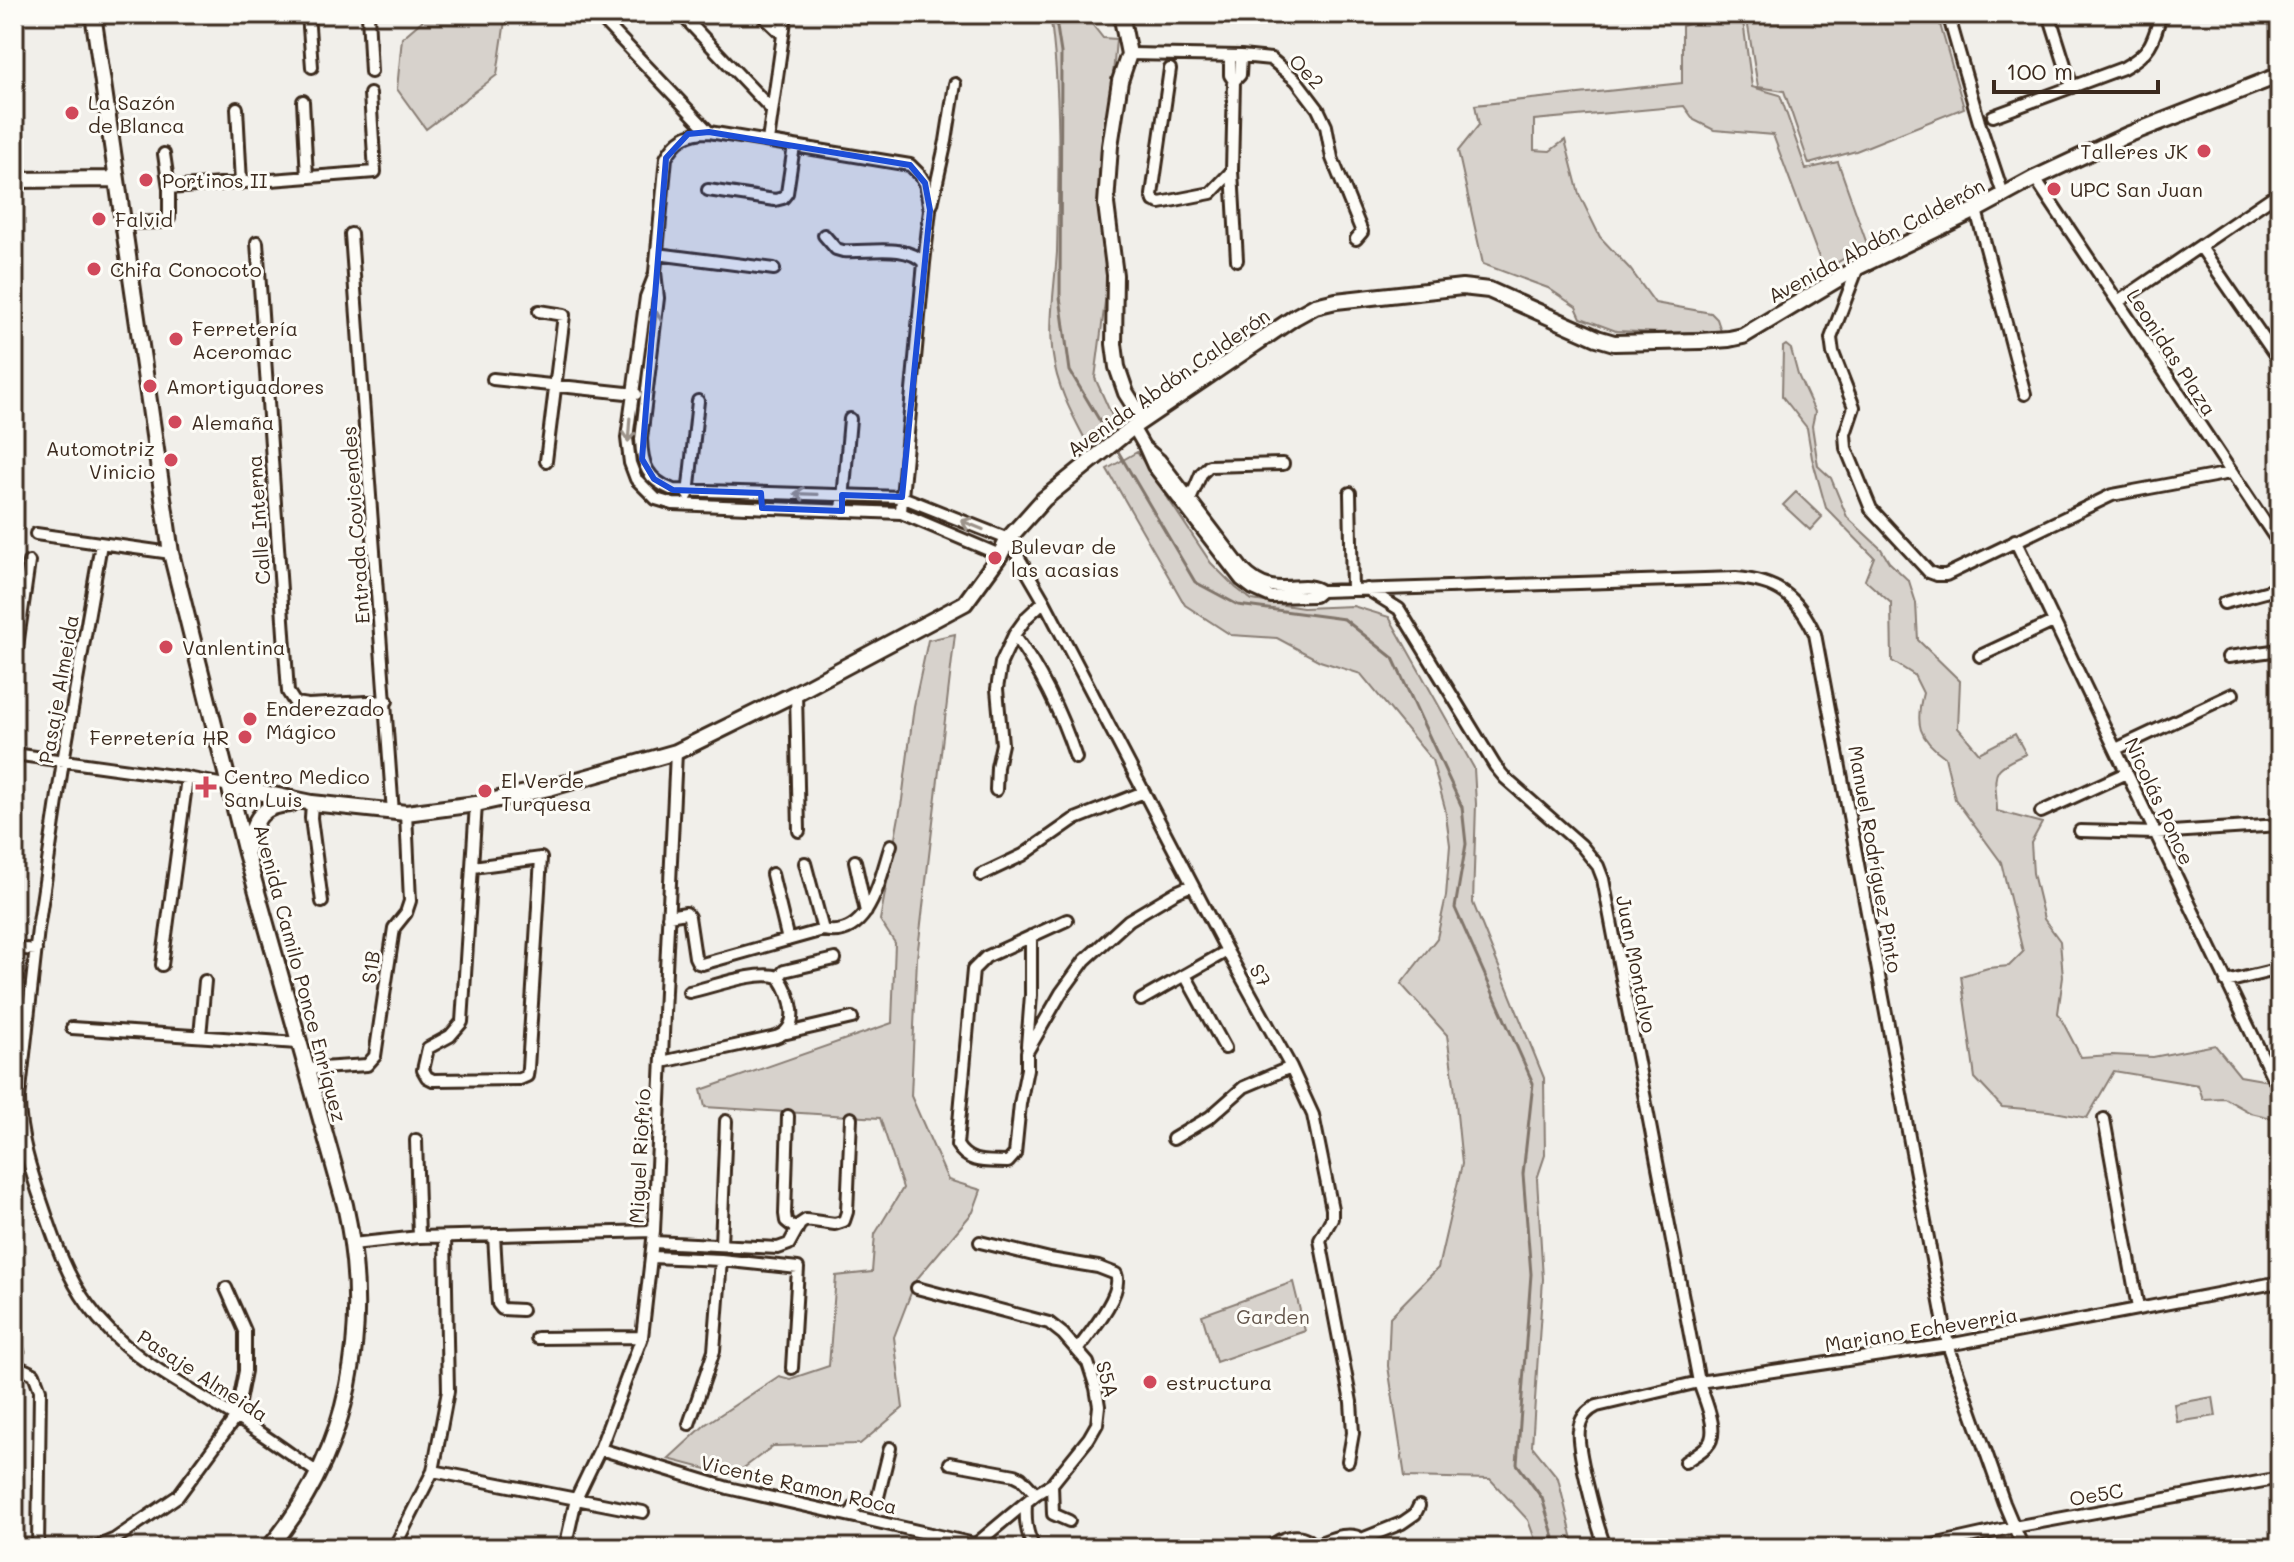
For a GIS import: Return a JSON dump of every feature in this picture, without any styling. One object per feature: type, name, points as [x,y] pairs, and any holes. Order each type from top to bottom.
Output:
[{"type":"street","name":"Avenida Camilo Ponce Enríquez","points":[[93,14],[171,553],[246,853],[345,1205],[357,1286],[353,1357],[342,1411],[318,1473],[292,1519],[269,1548]]},
{"type":"street","points":[[308,14],[312,67]]},
{"type":"street","points":[[368,14],[371,72]]},
{"type":"street","points":[[597,14],[709,132]]},
{"type":"street","points":[[681,14],[772,110]]},
{"type":"street","points":[[761,14],[783,35]]},
{"type":"street","points":[[768,141],[786,14]]},
{"type":"street","points":[[1121,14],[1129,54],[1120,81],[1110,146],[1106,204],[1115,275],[1114,344],[1133,427],[1153,466],[1224,561],[1248,586],[1266,595],[1279,597],[1315,596],[1321,591]]},
{"type":"street","points":[[1948,14],[2003,194]]},
{"type":"street","points":[[2049,14],[2072,87]]},
{"type":"street","points":[[1993,116],[2123,68],[2140,58],[2150,46],[2161,14]]},
{"type":"street","name":"Oe2","points":[[1129,54],[1271,59],[1296,80],[1318,109],[1326,126],[1332,158],[1362,232],[1356,239]]},
{"type":"street","points":[[1236,56],[1230,75],[1234,81],[1232,171],[1237,260]]},
{"type":"street","points":[[1170,69],[1152,195],[1154,201],[1160,203],[1223,192],[1234,203]]},
{"type":"street","name":"Avenida Abdón Calderón","points":[[14,754],[187,778],[312,803],[400,813],[476,804],[549,788],[676,752],[796,693],[965,603],[1008,539],[1044,499],[1133,427],[1315,306],[1462,287],[1489,290],[1614,343],[1743,336],[1858,267],[2035,178],[2127,135],[2280,75]]},
{"type":"street","points":[[901,513],[930,210],[955,84]]},
{"type":"street","points":[[169,188],[375,172],[370,94]]},
{"type":"street","points":[[303,101],[307,177]]},
{"type":"street","points":[[237,108],[241,183]]},
{"type":"street","points":[[930,210],[925,183],[910,165],[709,132],[688,134],[672,147],[666,158],[655,272],[658,298],[645,396],[642,459],[647,472],[662,486],[673,490],[902,497],[1008,539]]},
{"type":"street","points":[[708,190],[775,200],[783,198],[787,193],[794,146]]},
{"type":"street","points":[[122,223],[161,222],[169,217],[164,154]]},
{"type":"street","points":[[1211,193],[1232,171]]},
{"type":"street","name":"Leonidas Plaza","points":[[2035,178],[2280,545]]},
{"type":"street","points":[[14,180],[116,179]]},
{"type":"street","points":[[2118,302],[2275,195]]},
{"type":"street","points":[[1976,210],[2025,394]]},
{"type":"street","name":"Entrada Covicendes","points":[[351,234],[387,701],[400,813]]},
{"type":"street","points":[[824,235],[836,249],[843,251],[904,251],[924,263]]},
{"type":"street","name":"Calle Interna","points":[[257,242],[288,692],[295,703],[308,705],[387,701]]},
{"type":"street","points":[[2200,246],[2280,362]]},
{"type":"street","points":[[657,254],[774,269]]},
{"type":"street","points":[[1858,267],[1831,344],[1854,407],[1845,434],[1846,448],[1871,509],[1929,572],[1946,575],[2117,493],[2230,473]]},
{"type":"street","points":[[655,272],[646,297],[627,438],[630,463],[636,479],[656,499],[689,505],[901,513],[1000,555]]},
{"type":"street","points":[[539,311],[564,315],[546,461]]},
{"type":"street","points":[[637,358],[650,360]]},
{"type":"street","points":[[493,379],[645,396]]},
{"type":"street","points":[[689,505],[698,401]]},
{"type":"street","points":[[842,511],[850,419]]},
{"type":"street","points":[[1144,446],[1160,460],[1229,552],[1253,578],[1270,587],[1314,586],[1321,591],[1366,589]]},
{"type":"street","points":[[1190,500],[1201,474],[1209,466],[1283,464]]},
{"type":"street","points":[[761,493],[762,508]]},
{"type":"street","points":[[1350,493],[1352,590]]},
{"type":"street","points":[[36,534],[171,553]]},
{"type":"street","name":"S7","points":[[1008,539],[1044,601],[1291,1067],[1313,1115],[1332,1209],[1332,1218],[1320,1240],[1351,1402],[1353,1433],[1348,1461]]},
{"type":"street","name":"Nicolás Ponce","points":[[2015,540],[2273,1078]]},
{"type":"street","name":"Pasaje Almeida","points":[[101,544],[63,761],[36,950],[19,1118],[35,1185],[58,1251],[80,1294],[111,1334],[140,1359],[236,1417],[318,1473]]},
{"type":"street","points":[[14,668],[29,562]]},
{"type":"street","name":"Manuel Rodríguez Pinto","points":[[1366,589],[1752,579],[1781,590],[1795,600],[1807,615],[1815,634],[1839,754],[1948,1345],[2023,1548]]},
{"type":"street","points":[[2224,603],[2280,588]]},
{"type":"street","name":"Juan Montalvo","points":[[1366,589],[1399,609],[1495,766],[1581,845],[1598,866],[1603,879],[1699,1382],[1710,1420],[1712,1438],[1707,1446],[1685,1462]]},
{"type":"street","points":[[996,790],[1002,744],[997,689],[1001,663],[1014,635],[1044,601]]},
{"type":"street","points":[[1980,656],[2053,622]]},
{"type":"street","points":[[1014,635],[1044,681],[1064,722],[1076,758]]},
{"type":"street","points":[[2228,657],[2280,650]]},
{"type":"street","points":[[796,693],[799,831]]},
{"type":"street","points":[[2116,749],[2233,694]]},
{"type":"street","name":"Miguel Riofrío","points":[[565,1548],[576,1499],[600,1449],[642,1337],[652,1257],[676,752]]},
{"type":"street","points":[[2041,812],[2126,773]]},
{"type":"street","points":[[162,965],[187,778]]},
{"type":"street","points":[[981,875],[1023,855],[1073,820],[1144,792]]},
{"type":"street","points":[[246,853],[254,824],[268,809],[280,804],[312,803],[311,818],[322,902]]},
{"type":"street","points":[[473,867],[541,858],[527,1076],[520,1079],[433,1080],[423,1070],[428,1048],[450,1036],[462,1022],[476,804]]},
{"type":"street","name":"S1B","points":[[306,1069],[367,1065],[375,1056],[394,928],[406,913],[410,901],[400,813]]},
{"type":"street","points":[[2080,831],[2156,833],[2280,825]]},
{"type":"street","points":[[668,916],[686,913],[689,917],[695,957],[702,964],[823,930],[839,931],[857,924],[866,914],[891,845]]},
{"type":"street","points":[[855,861],[866,914]]},
{"type":"street","points":[[805,863],[823,930]]},
{"type":"street","points":[[772,874],[788,940]]},
{"type":"street","points":[[1027,1052],[1085,960],[1145,909],[1192,885]]},
{"type":"street","points":[[1031,936],[1027,1069],[1015,1154],[1008,1162],[968,1159],[957,1145],[973,970],[986,957],[1031,936],[1067,920]]},
{"type":"street","points":[[14,948],[36,950]]},
{"type":"street","points":[[1141,1000],[1227,951]]},
{"type":"street","points":[[779,977],[784,971],[835,959]]},
{"type":"street","points":[[2226,982],[2280,969]]},
{"type":"street","points":[[689,992],[770,974],[779,977],[786,987],[792,1012],[792,1026],[787,1033]]},
{"type":"street","points":[[1185,975],[1225,1048]]},
{"type":"street","points":[[200,1036],[205,981]]},
{"type":"street","points":[[1031,995],[1044,1005],[1055,1004]]},
{"type":"street","points":[[662,1062],[852,1018]]},
{"type":"street","points":[[72,1028],[298,1043]]},
{"type":"street","points":[[1173,1139],[1210,1117],[1244,1087],[1291,1067]]},
{"type":"street","points":[[788,1116],[785,1214],[786,1221],[797,1230]]},
{"type":"street","points":[[352,1244],[419,1237],[494,1235],[653,1237],[778,1248],[789,1244],[806,1220],[835,1224],[844,1221],[851,1118]]},
{"type":"street","points":[[2104,1119],[2138,1308]]},
{"type":"street","points":[[721,1245],[726,1121]]},
{"type":"street","points":[[416,1140],[419,1237]]},
{"type":"street","points":[[494,1235],[498,1304],[502,1309],[522,1310]]},
{"type":"street","points":[[394,1548],[433,1471],[448,1391],[445,1237]]},
{"type":"street","points":[[980,1242],[1098,1267],[1116,1274],[1118,1282],[1114,1293],[1078,1349]]},
{"type":"street","points":[[652,1257],[798,1268],[792,1368]]},
{"type":"street","points":[[689,1424],[714,1351],[721,1260]]},
{"type":"street","name":"Mariano Echeverria","points":[[1606,1548],[1579,1448],[1579,1427],[1589,1410],[1597,1406],[1699,1382],[1948,1345],[2280,1282]]},
{"type":"street","points":[[94,1548],[115,1539],[178,1496],[236,1417],[245,1371],[245,1331],[226,1288]]},
{"type":"street","name":"S5A","points":[[917,1288],[1049,1323],[1078,1349],[1088,1363],[1096,1388],[1099,1406],[1097,1424],[1089,1438],[1052,1484],[976,1544]]},
{"type":"street","points":[[537,1338],[642,1337]]},
{"type":"street","points":[[14,1368],[34,1374],[40,1390],[38,1548]]},
{"type":"street","points":[[850,1515],[857,1503],[877,1501],[890,1448]]},
{"type":"street","name":"Vicente Ramon Roca","points":[[600,1449],[728,1488],[992,1548]]},
{"type":"street","points":[[950,1463],[1015,1475],[1036,1494]]},
{"type":"street","points":[[433,1471],[643,1512]]},
{"type":"street","name":"Oe5C","points":[[1919,1548],[2014,1527],[2280,1478]]},
{"type":"street","points":[[1052,1484],[1053,1514],[1069,1521]]},
{"type":"street","points":[[1026,1503],[1025,1523],[1034,1548]]},
{"type":"street","points":[[1268,1548],[1280,1538],[1295,1536],[1308,1538],[1315,1546],[1356,1535],[1359,1544],[1402,1523],[1415,1514],[1419,1506]]},
{"type":"highlighted area","points":[[709,132],[910,165],[925,183],[930,210],[902,497],[842,495],[842,511],[762,508],[761,493],[673,490],[654,479],[642,459],[666,158],[688,134]]},
{"type":"green space","points":[[430,14],[506,14],[497,75],[426,129],[397,89],[402,38]]},
{"type":"green space","points":[[1050,14],[1084,14],[1103,38],[1116,39],[1099,173],[1099,203],[1108,279],[1095,378],[1117,427],[1098,444],[1086,441],[1062,389],[1053,356],[1058,133]]},
{"type":"green space","points":[[1715,14],[1742,14],[1752,87],[1780,95],[1806,169],[1838,162],[1867,244],[1824,271],[1773,135],[1714,130],[1694,120],[1684,106],[1534,120],[1534,150],[1550,151],[1565,140],[1579,194],[1600,237],[1630,269],[1655,303],[1711,313],[1721,331],[1616,331],[1581,318],[1576,307],[1548,288],[1483,264],[1458,151],[1479,125],[1475,105],[1682,83],[1682,26],[1709,19]]},
{"type":"green space","points":[[1746,14],[1937,14],[1964,108],[1856,151],[1809,164],[1784,91],[1758,87]]},
{"type":"green space","points":[[1786,345],[1791,349],[1798,375],[1815,412],[1812,426],[1818,466],[1831,478],[1847,517],[1909,581],[1916,603],[1918,640],[1960,681],[1958,728],[1979,753],[2015,734],[2026,754],[2005,764],[1996,774],[1997,811],[2042,823],[2031,843],[2033,873],[2044,919],[2060,941],[2063,977],[2058,1013],[2081,1057],[2153,1057],[2215,1045],[2240,1076],[2280,1083],[2280,1120],[2251,1113],[2224,1098],[2203,1099],[2198,1085],[2114,1071],[2087,1118],[2002,1107],[1975,1078],[1961,976],[2009,966],[2023,952],[2001,862],[1955,799],[1945,757],[1924,737],[1919,722],[1923,693],[1914,675],[1892,661],[1891,603],[1865,580],[1874,557],[1826,508],[1807,428],[1782,396],[1783,347]]},
{"type":"green space","points":[[1137,452],[1211,563],[1252,600],[1303,608],[1353,606],[1389,617],[1474,768],[1473,903],[1544,1078],[1545,1155],[1537,1179],[1543,1279],[1532,1446],[1558,1478],[1575,1548],[1538,1548],[1528,1520],[1490,1479],[1405,1477],[1388,1366],[1390,1317],[1438,1268],[1462,1164],[1447,1035],[1401,984],[1437,938],[1446,896],[1450,845],[1445,808],[1432,760],[1361,674],[1320,661],[1277,638],[1231,635],[1185,605],[1107,469]]},
{"type":"green space","points":[[1796,492],[1822,517],[1810,530],[1783,505]]},
{"type":"green space","points":[[955,634],[917,958],[911,1096],[948,1180],[981,1190],[973,1212],[916,1280],[894,1337],[903,1408],[860,1444],[773,1446],[733,1476],[668,1459],[706,1424],[779,1376],[790,1379],[829,1366],[836,1276],[872,1272],[875,1234],[903,1188],[880,1118],[705,1107],[701,1090],[892,1023],[895,943],[880,920],[902,800],[914,706],[928,640]]},
{"type":"green space","name":"Garden","points":[[1293,1282],[1305,1331],[1216,1362],[1202,1315]]},
{"type":"green space","points":[[2213,1397],[2216,1416],[2177,1422],[2174,1404]]},
{"type":"waterway","points":[[1055,14],[1061,53],[1060,297],[1070,371],[1110,438]]},
{"type":"waterway","points":[[1116,448],[1195,582],[1238,605],[1344,619],[1393,658],[1462,807],[1466,844],[1455,908],[1533,1083],[1523,1174],[1531,1274],[1517,1464],[1542,1498],[1557,1548]]},
{"type":"waterway","points":[[14,1313],[25,1352]]},
{"type":"waterway","points":[[14,1392],[17,1380]]},
{"type":"place","name":"La Sazón de Blanca","points":[[72,113]]},
{"type":"place","name":"Talleres JK","points":[[2204,151]]},
{"type":"place","name":"Portinos II","points":[[146,180]]},
{"type":"place","name":"UPC San Juan","points":[[2054,189]]},
{"type":"place","name":"Falvid","points":[[99,219]]},
{"type":"place","name":"Chifa Conocoto","points":[[94,269]]},
{"type":"place","name":"Ferretería Aceromac","points":[[176,339]]},
{"type":"place","name":"Amortiguadores","points":[[150,386]]},
{"type":"place","name":"Alemaña","points":[[175,422]]},
{"type":"place","name":"Automotriz Vinicio","points":[[171,460]]},
{"type":"place","name":"Bulevar de las acasias","points":[[995,558]]},
{"type":"place","name":"Vanlentina","points":[[166,647]]},
{"type":"place","name":"Enderezado Mágico","points":[[250,719]]},
{"type":"place","name":"Ferretería HR","points":[[245,737]]},
{"type":"place","name":"Centro Medico San Luis","points":[[206,787]]},
{"type":"place","name":"El Verde Turquesa","points":[[485,791]]},
{"type":"place","name":"estructura","points":[[1150,1382]]}]
